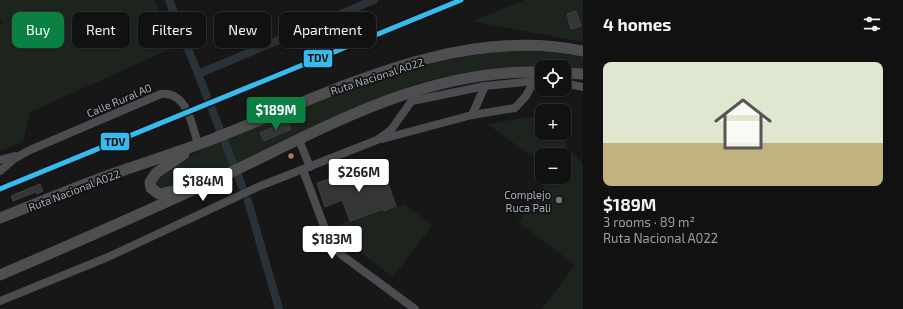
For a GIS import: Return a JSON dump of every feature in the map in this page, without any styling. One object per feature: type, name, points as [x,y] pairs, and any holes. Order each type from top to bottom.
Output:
[{"type":"highway","name":"Ruta Nacional A022","points":[[0,218],[90,183],[202,143],[347,83],[434,58],[473,50],[510,45],[545,45],[583,51]]},
{"type":"highway","points":[[0,275],[226,175],[364,109],[421,89],[456,80],[491,74],[535,72]]},
{"type":"highway","points":[[571,73],[583,74]]},
{"type":"highway","points":[[202,143],[153,175],[149,185],[153,191],[163,194],[210,182]]},
{"type":"street","points":[[412,101],[485,86],[535,81]]},
{"type":"street","points":[[571,84],[583,87]]},
{"type":"street","points":[[0,301],[104,259],[251,190],[377,140],[472,115],[515,108],[535,85]]},
{"type":"street","points":[[472,115],[485,86]]},
{"type":"street","points":[[377,140],[391,130],[421,89]]},
{"type":"street","name":"Calle Rural A0","points":[[0,160],[22,154],[156,96],[166,94],[175,96],[182,102],[202,143]]},
{"type":"street","points":[[299,140],[331,245],[343,256],[415,309]]},
{"type":"street","name":"Calle Rural A0","points":[[0,171],[22,154]]},
{"type":"shaded area","points":[[0,0],[155,0],[160,12],[138,12],[138,48],[173,48],[30,112],[23,142],[0,151],[0,24],[3,22],[0,18]]},
{"type":"shaded area","points":[[525,0],[583,0],[583,42],[472,21]]},
{"type":"shaded area","points":[[513,49],[559,53],[583,57],[583,68],[571,68],[571,60],[535,60],[535,67],[498,69],[442,77],[419,83],[377,99],[209,177],[163,189],[156,187],[154,180],[166,170],[193,154],[222,141],[357,85],[395,73],[473,55]]},
{"type":"shaded area","name":"Complejo Ruca Pali","points":[[535,116],[535,140],[565,140],[567,148],[535,148],[535,158],[487,124]]},
{"type":"shaded area","name":"Complejo Ruca Pali","points":[[571,152],[583,164],[583,309],[542,309],[575,265],[518,222],[546,184],[571,184]]},
{"type":"shaded area","points":[[404,204],[432,225],[393,277],[343,239],[339,235],[335,226],[383,209],[384,211]]},
{"type":"building","points":[[576,11],[581,26],[571,29],[567,14]]},
{"type":"building","points":[[287,121],[291,129],[264,141],[260,133]]},
{"type":"building","points":[[382,166],[396,206],[350,221],[342,200],[325,207],[317,183],[351,171],[353,176]]},
{"type":"building","points":[[40,184],[43,191],[37,194],[36,192],[13,201],[11,196]]},
{"type":"waterway","points":[[169,0],[242,186]]},
{"type":"waterway","points":[[198,74],[374,0]]},
{"type":"waterway","points":[[248,201],[279,309]]},
{"type":"transit line","name":"TDV","points":[[0,189],[461,0]]},
{"type":"place","name":"Complejo Ruca Pali","points":[[559,200]]}]
